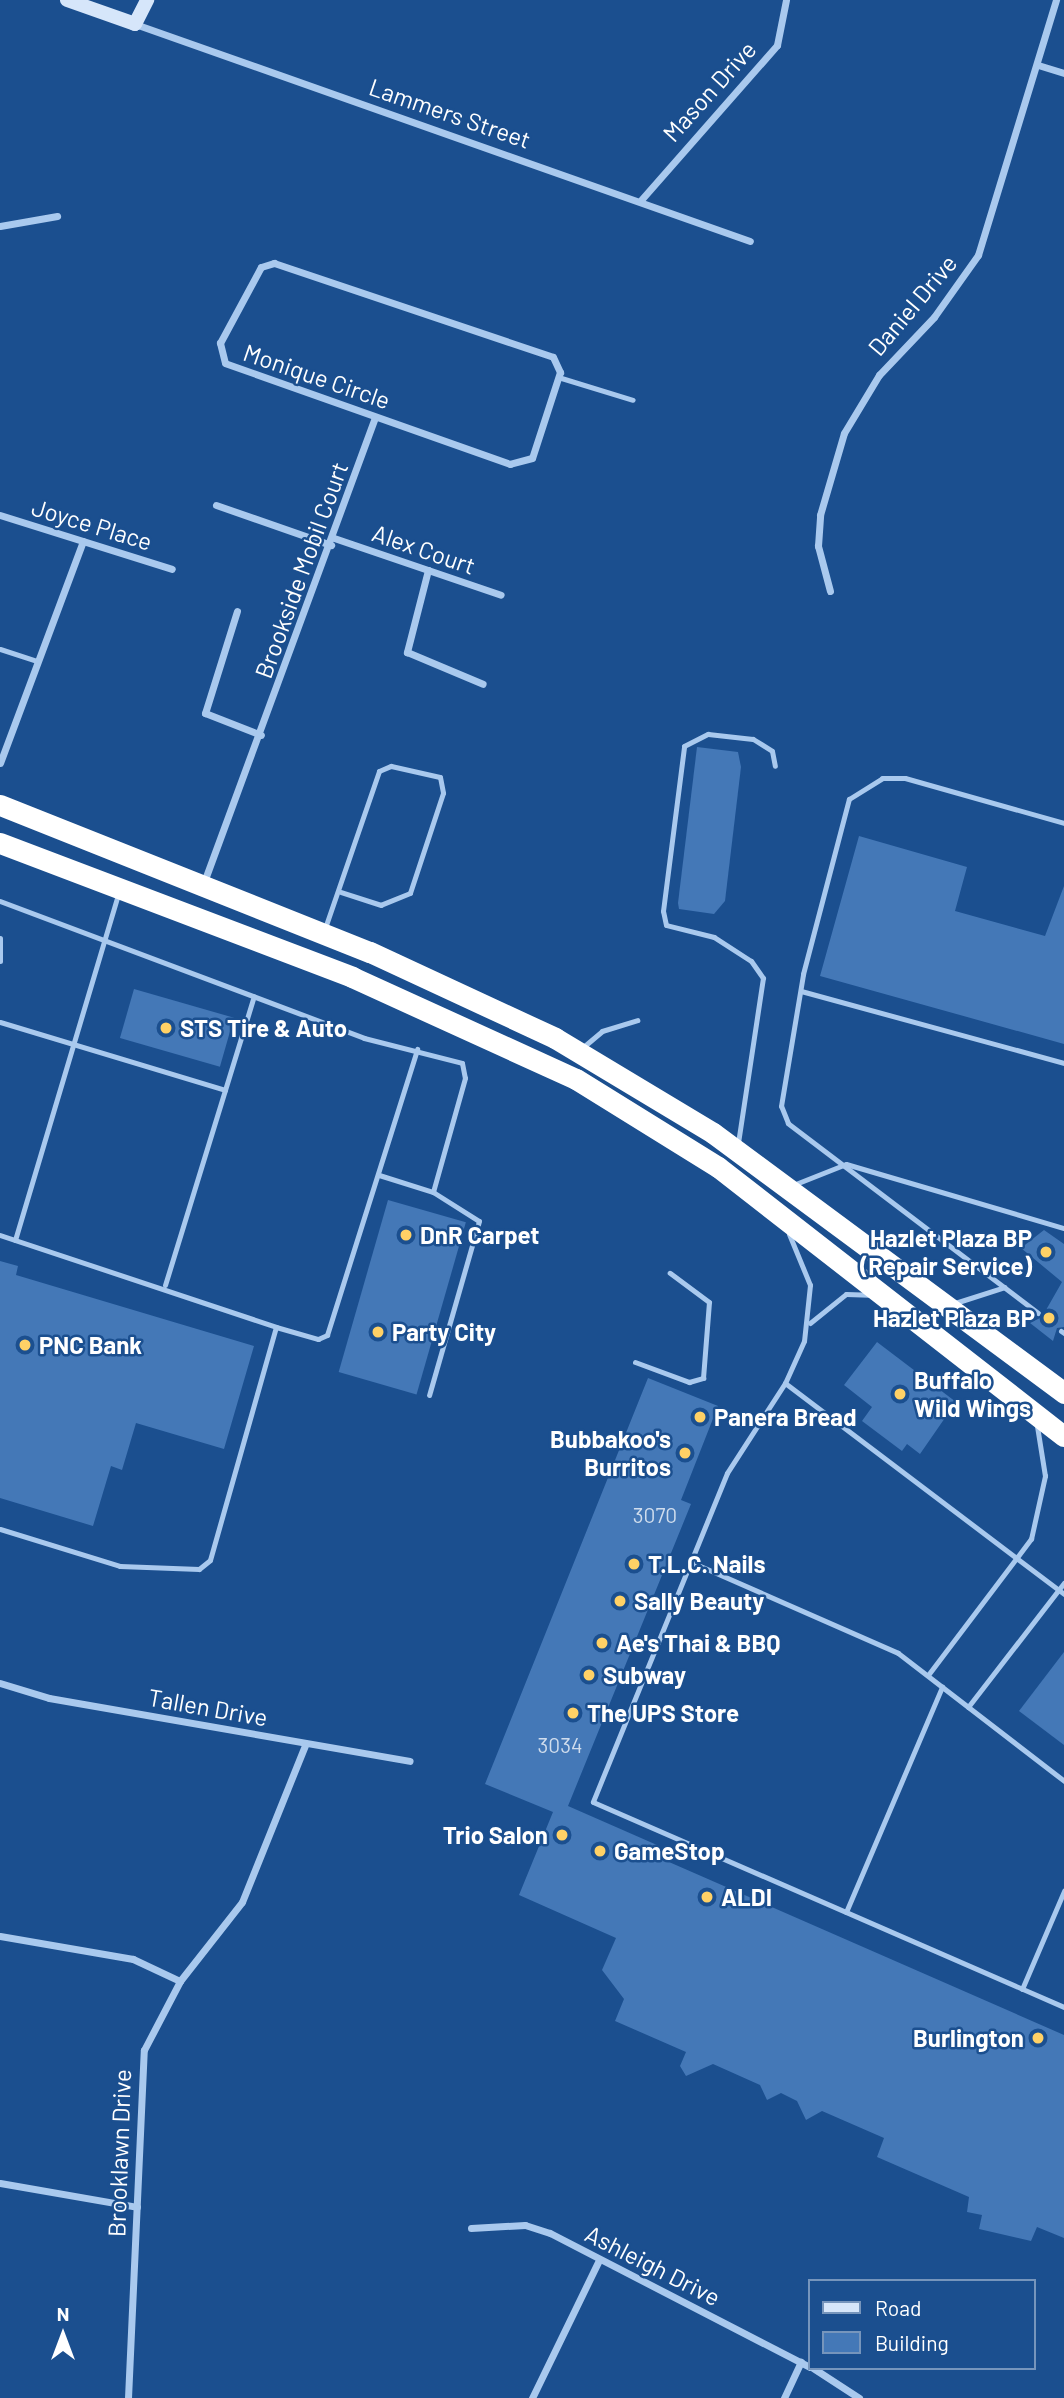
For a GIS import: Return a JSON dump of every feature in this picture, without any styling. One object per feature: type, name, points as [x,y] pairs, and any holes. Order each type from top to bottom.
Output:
[{"type":"highway","points":[[0,804],[495,1006],[579,1051],[737,1150],[947,1306],[1063,1388]]},
{"type":"highway","points":[[0,843],[423,1006],[576,1079],[668,1133],[766,1203],[1064,1436]]},
{"type":"street","points":[[67,0],[135,24],[147,0]]},
{"type":"street","name":"Mason Drive","points":[[641,200],[777,45],[786,0]]},
{"type":"street","name":"Daniel Drive","points":[[830,591],[818,546],[820,515],[844,433],[879,375],[934,317],[978,255],[1056,0]]},
{"type":"street","name":"Lammers Street","points":[[135,24],[641,200],[751,241]]},
{"type":"street","points":[[1038,65],[1064,73]]},
{"type":"street","points":[[0,226],[57,216]]},
{"type":"street","name":"Monique Circle","points":[[274,263],[553,357],[558,377],[540,440],[527,464],[518,466],[225,363],[220,343],[261,267],[274,263]]},
{"type":"street","name":"Brookside Mobil Court","points":[[201,887],[333,542],[375,417]]},
{"type":"street","name":"Alex Court","points":[[216,505],[501,595]]},
{"type":"street","name":"Joyce Place","points":[[0,516],[172,569]]},
{"type":"street","points":[[0,762],[83,541]]},
{"type":"street","points":[[428,570],[407,652],[483,684]]},
{"type":"street","points":[[237,611],[205,713],[261,735]]},
{"type":"street","name":"Tallen Drive","points":[[0,1684],[49,1698],[410,1761]]},
{"type":"street","name":"Brooklawn Drive","points":[[128,2398],[144,2050],[180,1981],[242,1902],[306,1744]]},
{"type":"street","points":[[0,1936],[133,1959],[180,1981]]},
{"type":"street","points":[[0,2183],[136,2207]]},
{"type":"street","name":"Ashleigh Drive","points":[[471,2228],[525,2225],[808,2365]]},
{"type":"street","points":[[532,2398],[599,2260]]},
{"type":"street","points":[[784,2398],[802,2362]]},
{"type":"street","name":"Ashleigh Drive","points":[[817,2370],[859,2398]]},
{"type":"lane","points":[[558,377],[633,400]]},
{"type":"lane","points":[[0,649],[38,661]]},
{"type":"lane","points":[[737,1150],[762,978],[751,961],[714,937],[666,925],[663,911],[684,746],[708,734],[753,739],[772,751],[775,766]]},
{"type":"lane","points":[[0,742],[9,739]]},
{"type":"lane","points":[[323,934],[341,892],[341,868],[379,771],[391,766],[440,777],[443,793],[410,893],[381,905],[341,892]]},
{"type":"lane","points":[[1038,1313],[782,1115],[802,991],[841,818],[863,787],[905,778],[1064,823]]},
{"type":"lane","points":[[15,1240],[102,941],[120,889]]},
{"type":"lane","points":[[0,901],[364,1038],[452,1056],[463,1063],[465,1078],[433,1192]]},
{"type":"lane","points":[[0,939],[0,961]]},
{"type":"lane","points":[[802,991],[1064,1063]]},
{"type":"lane","points":[[165,1285],[254,996]]},
{"type":"lane","points":[[579,1051],[603,1031],[637,1020]]},
{"type":"lane","points":[[0,1022],[55,1043],[74,1042],[225,1090]]},
{"type":"lane","points":[[0,1235],[165,1285],[275,1326],[318,1339],[327,1335],[417,1049]]},
{"type":"lane","points":[[787,1187],[846,1164],[1064,1228]]},
{"type":"lane","points":[[379,1175],[433,1192],[478,1221],[429,1395]]},
{"type":"lane","points":[[766,1203],[804,1262],[810,1323],[785,1383],[734,1458],[593,1802],[1064,2007]]},
{"type":"lane","points":[[635,1362],[688,1382],[703,1378],[709,1302],[670,1273]]},
{"type":"lane","points":[[947,1306],[1005,1287]]},
{"type":"lane","points":[[810,1323],[846,1294],[892,1302]]},
{"type":"lane","points":[[0,1530],[120,1566],[199,1569],[209,1560],[275,1326]]},
{"type":"lane","points":[[785,1383],[1061,1592]]},
{"type":"lane","points":[[928,1675],[1018,1560],[1040,1513],[1046,1458],[1041,1432],[1019,1401]]},
{"type":"lane","points":[[691,1562],[894,1651],[1064,1781]]},
{"type":"lane","points":[[968,1707],[1061,1592],[1064,1583]]},
{"type":"lane","points":[[846,1912],[942,1687]]},
{"type":"lane","points":[[1022,1989],[1064,1891]]},
{"type":"building","points":[[697,747],[738,752],[741,767],[725,901],[714,914],[679,909],[678,903]]},
{"type":"building","points":[[859,836],[967,867],[955,911],[1045,936],[1064,886],[1064,1044],[820,976]]},
{"type":"building","points":[[134,989],[234,1018],[220,1067],[120,1038]]},
{"type":"building","points":[[388,1200],[466,1222],[417,1394],[339,1372]]},
{"type":"building","points":[[1044,1230],[1064,1244],[1064,1327],[1057,1328],[1053,1341],[1030,1323],[1042,1317],[1062,1282],[1021,1248]]},
{"type":"building","points":[[0,1261],[18,1266],[16,1275],[254,1346],[224,1449],[136,1423],[122,1470],[111,1466],[93,1526],[0,1498]]},
{"type":"building","name":"Buffalo Wild Wings","points":[[877,1342],[956,1402],[920,1454],[907,1444],[902,1451],[862,1421],[872,1407],[844,1385]]},
{"type":"building","points":[[648,1378],[718,1406],[681,1500],[691,1504],[568,1806],[657,1845],[653,1855],[1064,2035],[1064,2238],[1037,2227],[1031,2241],[979,2229],[982,2215],[967,2212],[969,2197],[877,2157],[884,2138],[822,2111],[806,2120],[797,2101],[781,2093],[767,2100],[760,2085],[713,2064],[686,2076],[680,2066],[686,2052],[615,2021],[624,1999],[602,1970],[616,1938],[519,1895],[553,1812],[485,1784]]},
{"type":"building","points":[[1064,1652],[1064,1745],[1019,1711]]},
{"type":"place","name":"STS Tire & Auto","points":[[166,1028]]},
{"type":"place","name":"DnR Carpet","points":[[406,1235]]},
{"type":"place","name":"Hazlet Plaza BP (Repair Service)","points":[[1046,1252]]},
{"type":"place","name":"Hazlet Plaza BP","points":[[1049,1318]]},
{"type":"place","name":"Party City","points":[[378,1332]]},
{"type":"place","name":"PNC Bank","points":[[25,1345]]},
{"type":"place","name":"Buffalo Wild Wings","points":[[900,1394]]},
{"type":"place","name":"Panera Bread","points":[[700,1417]]},
{"type":"place","name":"Bubbakoo's Burritos","points":[[685,1453]]},
{"type":"place","name":"T.L.C. Nails","points":[[634,1564]]},
{"type":"place","name":"Sally Beauty","points":[[620,1601]]},
{"type":"place","name":"Ae's Thai & BBQ","points":[[602,1643]]},
{"type":"place","name":"Subway","points":[[589,1675]]},
{"type":"place","name":"The UPS Store","points":[[573,1713]]},
{"type":"place","name":"Trio Salon","points":[[562,1835]]},
{"type":"place","name":"GameStop","points":[[600,1851]]},
{"type":"place","name":"ALDI","points":[[707,1897]]},
{"type":"place","name":"Burlington","points":[[1038,2038]]}]
